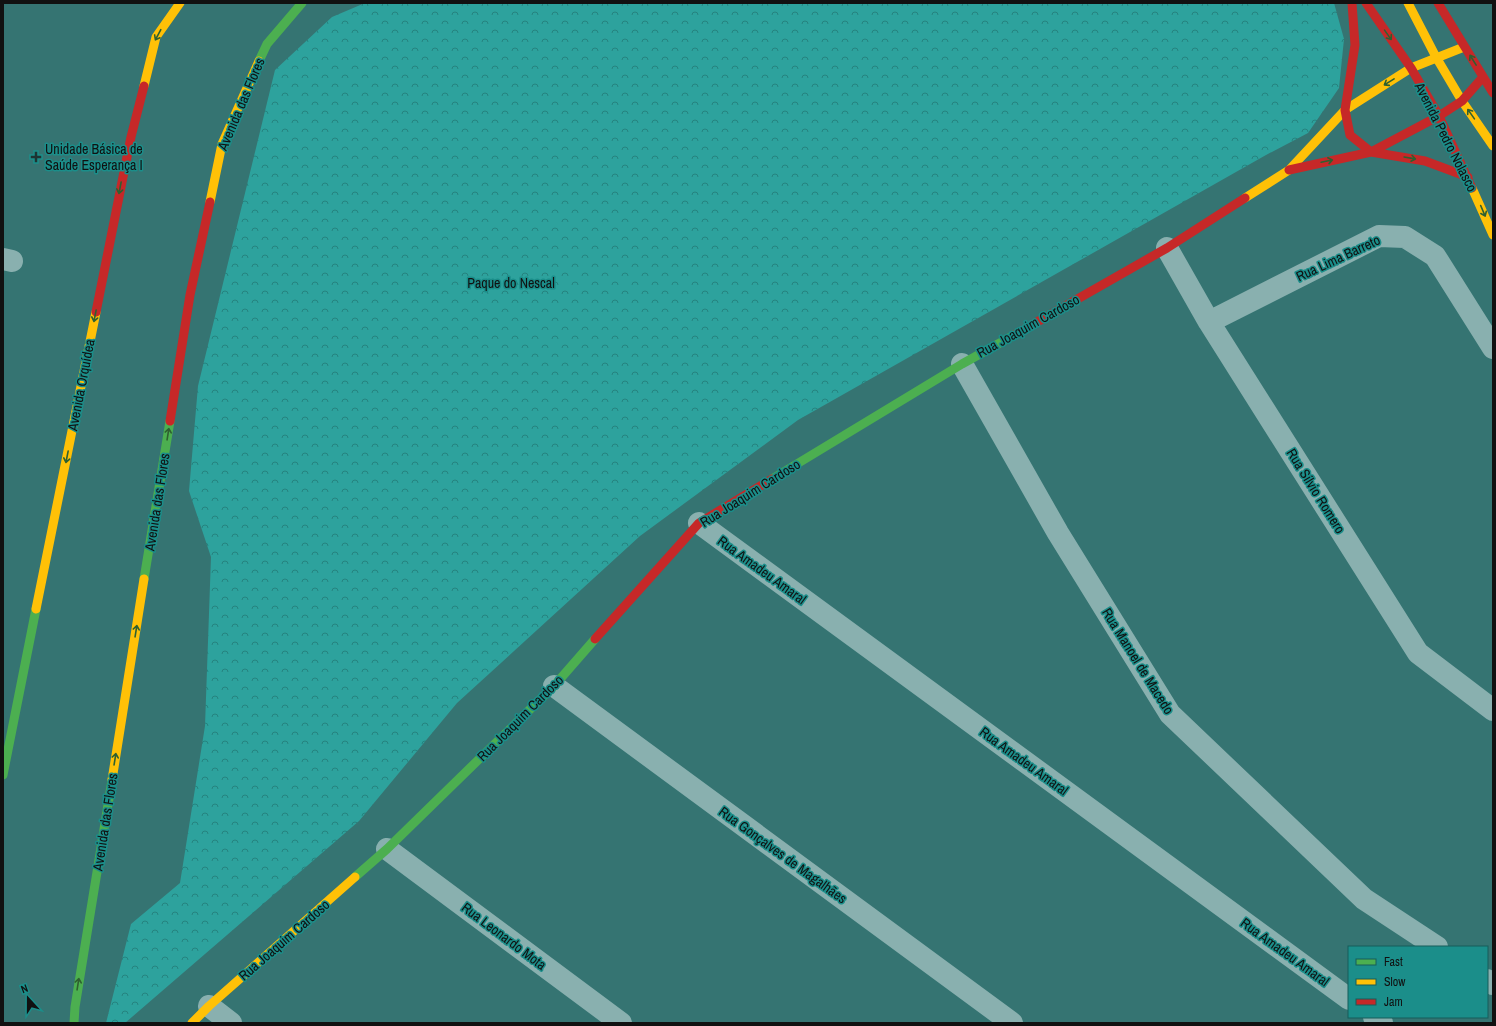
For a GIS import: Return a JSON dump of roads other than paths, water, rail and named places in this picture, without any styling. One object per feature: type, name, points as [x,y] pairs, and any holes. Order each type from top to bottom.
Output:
[{"type":"street","name":"Avenida Orquídea","points":[[3,775],[131,137],[156,37],[180,3]]},
{"type":"street","name":"Avenida das Flores","points":[[74,1023],[75,1007],[190,295],[222,144],[267,44],[302,3]]},
{"type":"street","points":[[1352,3],[1355,45],[1344,110],[1350,135],[1371,152],[1424,161],[1468,177]]},
{"type":"street","name":"Avenida Pedro Nolasco","points":[[1366,3],[1411,68],[1439,116],[1468,177],[1493,235]]},
{"type":"street","name":"Avenida Pedro Nolasco","points":[[1408,3],[1436,57],[1462,101],[1493,146]]},
{"type":"street","points":[[1438,3],[1493,93]]},
{"type":"street","points":[[1289,170],[1344,110],[1411,68],[1464,47]]},
{"type":"street","points":[[1289,170],[1371,152],[1439,116],[1462,101],[1483,77]]},
{"type":"street","name":"Rua Joaquim Cardoso","points":[[192,1023],[209,1006],[387,849],[554,686],[698,523],[962,364],[1167,248],[1289,170]]},
{"type":"street","name":"Rua Lima Barreto","points":[[1209,322],[1379,236],[1405,237],[1436,256],[1493,348]]},
{"type":"street","name":"Rua Sílvio Romero","points":[[1167,248],[1209,322],[1418,653],[1493,710]]},
{"type":"street","name":"Rua Manoel de Macedo","points":[[962,364],[1058,533],[1170,714],[1364,899],[1435,946]]},
{"type":"street","name":"Rua Amadeu Amaral","points":[[698,523],[1348,998]]},
{"type":"street","name":"Rua Gonçalves de Magalhães","points":[[554,686],[1012,1023]]},
{"type":"street","name":"Rua Leonardo Mota","points":[[387,849],[621,1023]]},
{"type":"street","points":[[209,1006],[231,1023]]},
{"type":"street","points":[[65,1018],[75,1007]]},
{"type":"place","name":"Unidade Básica de Saúde Esperança I","points":[[36,157]]},
{"type":"park label","name":"Paque do Nescal","points":[[511,283]]}]
